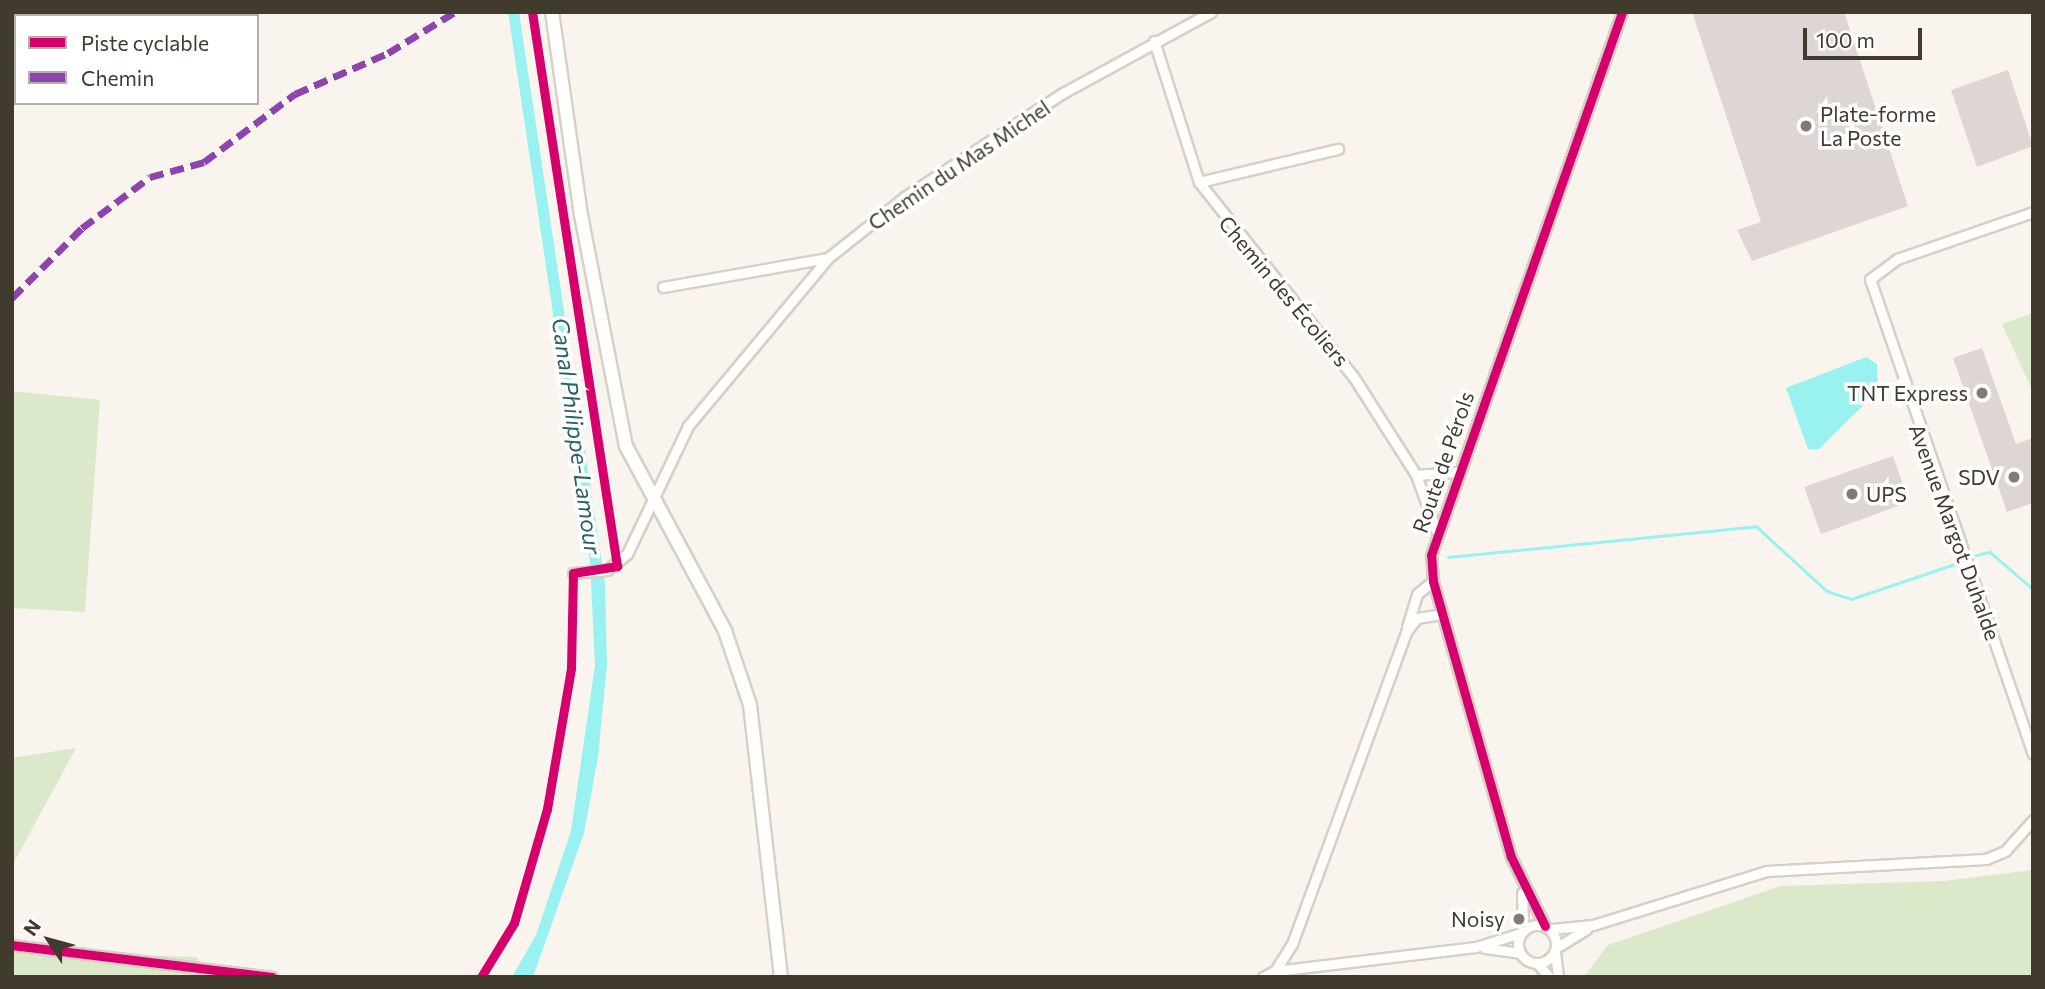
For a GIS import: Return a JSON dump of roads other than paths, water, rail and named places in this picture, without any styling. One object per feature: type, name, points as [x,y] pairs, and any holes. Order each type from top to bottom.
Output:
[{"type":"main road","points":[[552,12],[608,372],[626,446],[724,631],[742,677],[760,773],[781,977]]},
{"type":"street","name":"Chemin du Mas Michel","points":[[573,572],[607,570],[628,554],[653,501],[713,390],[828,258],[906,196],[1154,41],[1211,12]]},
{"type":"street","name":"Route de Pérols","points":[[1521,954],[1522,888],[1433,581],[1436,530],[1622,12]]},
{"type":"street","name":"Chemin des Écoliers","points":[[1154,41],[1199,182],[1262,267],[1332,346],[1416,475],[1436,530]]},
{"type":"street","points":[[1199,182],[1338,149]]},
{"type":"street","name":"Avenue Margot Duhalde","points":[[2033,212],[1897,259],[1870,279],[2033,754]]},
{"type":"street","points":[[663,287],[828,258]]},
{"type":"street","points":[[1416,475],[1456,472]]},
{"type":"street","points":[[1275,971],[1292,944],[1406,632],[1417,594],[1433,581]]},
{"type":"street","points":[[1406,632],[1417,618],[1442,614]]},
{"type":"street","points":[[1263,977],[1275,971],[1476,947],[1522,932],[1593,925],[1766,871],[1986,859],[2005,851],[2033,820]]},
{"type":"street","name":"Route de Pérols","points":[[1522,888],[1548,928],[1556,950]]},
{"type":"street","points":[[1537,963],[1593,925]]},
{"type":"street","points":[[12,945],[272,977]]},
{"type":"street","points":[[1476,947],[1521,954],[1537,963],[1549,977]]},
{"type":"street","points":[[1556,950],[1558,977]]},
{"type":"water","name":"Canal Philippe-Lamour","points":[[508,12],[519,12],[605,583],[607,665],[598,757],[584,833],[533,977],[512,977],[536,935],[571,831],[595,665],[590,561]]},
{"type":"water","points":[[1866,357],[1877,364],[1878,391],[1819,449],[1808,449],[1786,388]]},
{"type":"waterway","points":[[1448,557],[1756,526],[1827,591],[1851,599],[1958,563]]},
{"type":"waterway","points":[[1972,556],[1990,552],[2033,589]]},
{"type":"place","name":"Plate-forme La Poste","points":[[1806,126]]},
{"type":"place","name":"TNT Express","points":[[1982,393]]},
{"type":"place","name":"SDV","points":[[2014,477]]},
{"type":"place","name":"UPS","points":[[1852,494]]},
{"type":"place","name":"Noisy","points":[[1519,919]]}]
